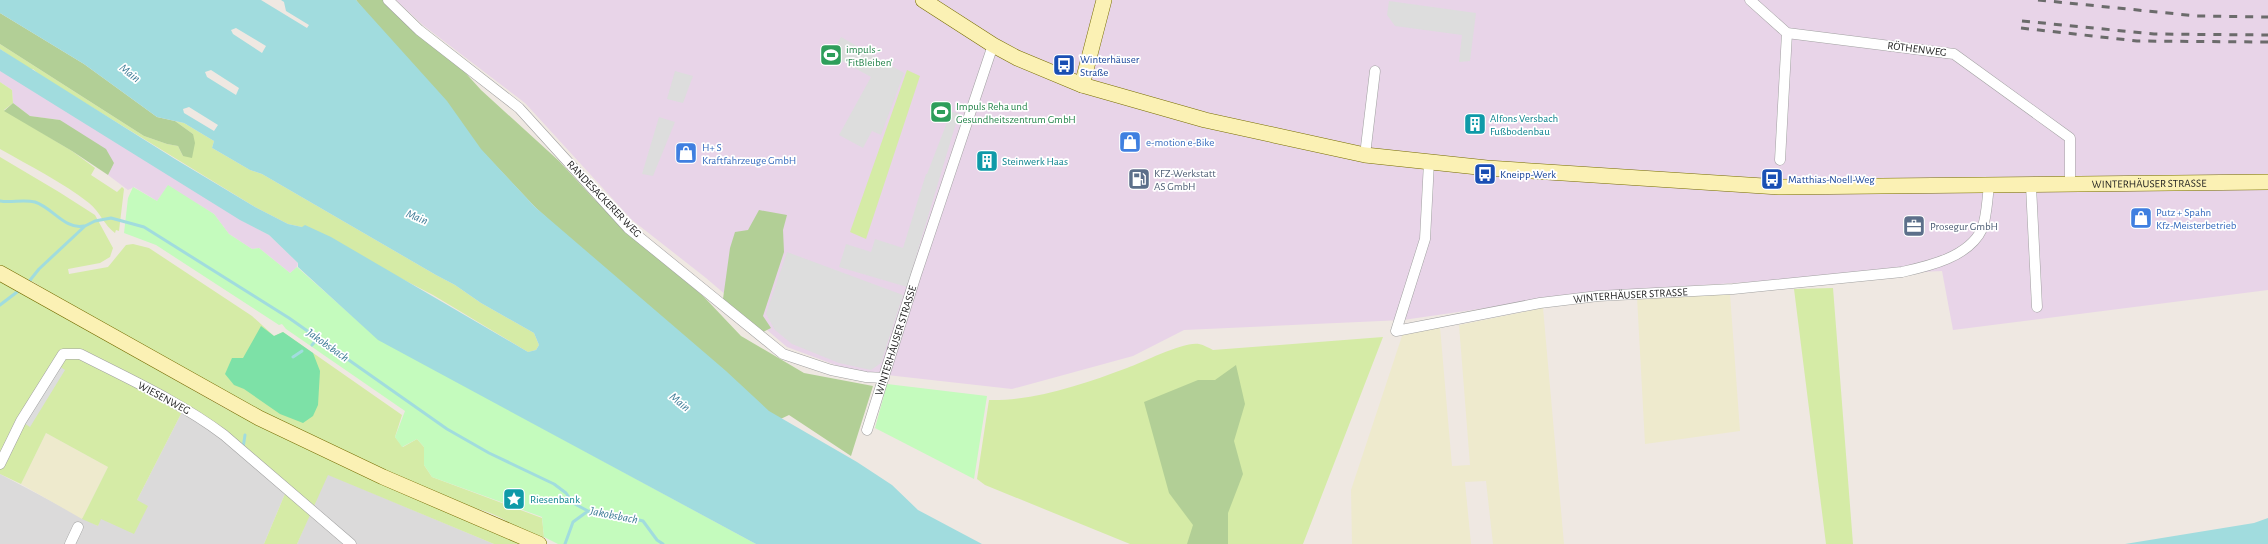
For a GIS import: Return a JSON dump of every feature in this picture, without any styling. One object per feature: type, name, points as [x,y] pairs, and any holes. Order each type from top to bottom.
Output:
[{"type":"main road","name":"WINTERHÄUSER STRASSE","points":[[923,0],[993,45],[1054,74],[1082,85],[1205,120],[1365,155],[1487,168],[1779,187],[2031,186],[2268,182]]},
{"type":"main road","points":[[1082,85],[1104,0]]},
{"type":"main road","points":[[0,274],[259,418],[383,477],[539,544]]},
{"type":"street","name":"RANDESACKERER WEG","points":[[388,0],[419,30],[519,108],[628,228],[783,354],[831,370],[866,377],[884,378]]},
{"type":"street","points":[[1750,0],[1787,32],[1780,160]]},
{"type":"street","name":"RÖTHENWEG","points":[[1787,32],[1954,54],[2070,138],[2070,185]]},
{"type":"street","name":"WINTERHÄUSER STRASSE","points":[[867,430],[918,267],[993,45]]},
{"type":"street","points":[[1365,155],[1375,71]]},
{"type":"street","name":"WINTERHÄUSER STRASSE","points":[[1429,162],[1425,239],[1396,331],[1547,302],[1598,296],[1736,289],[1896,272],[1919,268],[1954,255],[1977,236],[1984,222],[1989,186]]},
{"type":"street","points":[[2031,186],[2037,307]]},
{"type":"street","name":"WIESENWEG","points":[[0,464],[25,414],[63,354],[80,354],[179,405],[202,419],[241,450],[350,544]]},
{"type":"street","points":[[70,544],[78,527]]},
{"type":"shaded area","points":[[396,0],[2268,0],[2268,290],[1953,330],[1942,271],[1858,275],[1597,292],[1403,320],[1184,330],[1133,356],[1012,389],[869,373],[838,366],[787,347],[706,278],[632,220],[525,103],[424,26]]},
{"type":"shaded area","points":[[1389,1],[1476,13],[1470,61],[1459,62],[1462,35],[1395,26],[1387,15]]},
{"type":"shaded area","points":[[841,37],[904,73],[881,135],[872,131],[863,148],[839,135],[871,77],[831,55]]},
{"type":"shaded area","points":[[0,68],[245,222],[269,235],[298,263],[297,267],[290,273],[259,248],[252,249],[229,234],[214,214],[168,186],[157,201],[134,187],[128,190],[108,175],[113,163],[60,120],[30,116],[13,103],[12,90],[0,82]]},
{"type":"shaded area","points":[[675,71],[693,76],[683,103],[667,99]]},
{"type":"shaded area","points":[[951,112],[959,113],[907,287],[839,267],[846,244],[871,252],[875,239],[903,248],[926,174]]},
{"type":"shaded area","points":[[659,117],[675,122],[653,176],[642,174]]},
{"type":"shaded area","points":[[787,252],[903,295],[881,363],[871,370],[839,363],[792,344],[775,330],[766,314]]},
{"type":"shaded area","points":[[1730,294],[1740,431],[1645,444],[1637,297]]},
{"type":"shaded area","points":[[1543,308],[1564,544],[1493,544],[1486,481],[1465,482],[1471,544],[1352,544],[1351,490],[1403,333],[1440,327],[1452,466],[1470,465],[1459,325]]},
{"type":"shaded area","points":[[56,364],[65,370],[30,427],[21,421]]},
{"type":"shaded area","points":[[184,408],[287,489],[264,544],[0,544],[0,474],[98,526],[100,519],[137,500]]},
{"type":"shaded area","points":[[46,433],[108,467],[82,519],[21,484]]},
{"type":"shaded area","points":[[327,474],[494,544],[297,544]]},
{"type":"green space","points":[[356,0],[386,0],[443,48],[481,90],[559,161],[594,199],[704,297],[741,336],[804,373],[873,386],[851,456],[789,415],[770,424],[535,207],[481,150],[428,102],[396,51]]},
{"type":"green space","points":[[0,13],[84,64],[157,117],[175,121],[193,134],[195,143],[192,158],[183,156],[178,146],[144,136],[0,44]]},
{"type":"green space","points":[[0,44],[144,136],[178,146],[183,156],[193,134],[175,121],[184,123],[214,141],[212,148],[250,170],[262,174],[455,285],[481,303],[534,333],[539,345],[536,350],[528,352],[433,295],[302,227],[288,224],[255,207],[41,76],[33,69],[31,70],[0,49]]},
{"type":"green space","points":[[907,70],[920,76],[866,239],[850,232]]},
{"type":"green space","points":[[0,82],[12,90],[13,103],[4,110],[72,151],[95,168],[91,175],[117,192],[122,187],[124,189],[119,231],[116,230],[115,233],[111,230],[96,210],[79,195],[46,174],[0,149]]},
{"type":"green space","points":[[13,103],[30,116],[60,120],[106,149],[114,163],[108,175],[72,151],[4,111]]},
{"type":"green space","points":[[0,157],[95,215],[113,248],[110,257],[100,263],[68,269],[69,274],[108,267],[126,245],[133,244],[149,248],[252,316],[274,336],[283,332],[402,415],[395,437],[403,447],[417,439],[424,447],[424,465],[432,477],[542,518],[544,537],[538,537],[526,533],[490,513],[476,508],[461,506],[278,422],[62,303],[29,280],[0,267]]},
{"type":"green space","points":[[168,185],[214,214],[229,234],[252,249],[259,248],[290,273],[297,267],[378,339],[756,544],[558,544],[544,537],[542,517],[432,477],[424,465],[424,447],[417,439],[402,447],[395,437],[405,411],[286,329],[282,324],[279,325],[156,245],[124,233],[128,198],[133,187],[157,201]]},
{"type":"green space","points":[[759,210],[787,215],[783,230],[784,252],[763,316],[771,328],[763,332],[723,299],[730,248],[735,232],[748,230]]},
{"type":"green space","points":[[0,280],[226,409],[379,482],[520,544],[494,544],[328,475],[297,544],[264,544],[287,489],[184,408],[137,500],[148,506],[134,534],[101,519],[98,526],[82,519],[108,467],[46,433],[21,484],[0,474]]},
{"type":"green space","points":[[1833,288],[1853,544],[1826,544],[1794,289]]},
{"type":"green space","points":[[261,326],[274,336],[283,332],[313,353],[320,371],[318,405],[313,416],[303,423],[280,414],[244,389],[234,385],[225,374],[232,358],[243,358]]},
{"type":"green space","points":[[1383,337],[1303,544],[1130,544],[985,485],[977,479],[989,400],[1006,400],[1042,395],[1111,374],[1174,349],[1193,344],[1201,344],[1213,350]]},
{"type":"green space","points":[[1236,365],[1245,404],[1234,441],[1243,474],[1228,513],[1228,544],[1187,544],[1193,525],[1169,493],[1144,402],[1198,380],[1215,380]]},
{"type":"green space","points":[[887,384],[987,396],[974,479],[875,428]]},
{"type":"water","name":"Main","points":[[0,0],[261,0],[307,28],[309,25],[286,11],[284,2],[281,0],[356,0],[447,101],[481,149],[535,207],[726,371],[769,411],[857,462],[892,485],[918,510],[982,544],[756,544],[378,340],[298,267],[298,263],[269,235],[240,220],[0,71],[0,49],[175,159],[255,207],[288,224],[302,227],[305,225],[331,237],[528,352],[536,350],[539,345],[534,333],[481,303],[455,285],[262,174],[250,170],[212,148],[214,141],[184,123],[157,117],[84,64],[0,13]],"holes":[[[236,28],[266,46],[262,53],[233,34],[231,30]],[[211,70],[239,88],[236,95],[207,77],[205,72]],[[189,107],[218,125],[214,131],[184,113],[183,109]]]},
{"type":"water","points":[[2268,518],[2268,544],[2125,544],[2254,523]]},
{"type":"waterway","points":[[0,201],[35,202],[71,225],[84,226]]},
{"type":"waterway","name":"Jakobsbach","points":[[27,284],[39,269],[85,226],[95,221],[111,218],[144,227],[289,318],[447,429],[489,453],[554,484],[566,493],[573,503],[588,511],[610,513],[643,521],[657,540],[663,544]]},
{"type":"waterway","name":"Jakobsbach","points":[[0,305],[21,289]]},
{"type":"waterway","name":"Jakobsbach","points":[[312,345],[317,339]]},
{"type":"waterway","points":[[293,357],[302,351]]},
{"type":"waterway","points":[[243,448],[245,435]]},
{"type":"waterway","points":[[565,544],[573,522],[588,511]]},
{"type":"railway","points":[[2038,0],[2197,16],[2268,17]]},
{"type":"railway","points":[[2022,21],[2154,34],[2268,35]]},
{"type":"railway","points":[[2021,28],[2137,41],[2268,42]]},
{"type":"place","name":"impuls - 'FitBleiben'","points":[[831,55]]},
{"type":"place","name":"Winterhäuser Straße","points":[[1064,65]]},
{"type":"place","name":"Impuls Reha und Gesundheitszentrum GmbH","points":[[941,112]]},
{"type":"place","name":"Alfons Versbach Fußbodenbau","points":[[1475,124]]},
{"type":"place","name":"e-motion e-Bike","points":[[1130,142]]},
{"type":"place","name":"H+ S Kraftfahrzeuge GmbH","points":[[686,153]]},
{"type":"place","name":"Steinwerk Haas","points":[[987,161]]},
{"type":"place","name":"Kneipp-Werk","points":[[1485,174]]},
{"type":"place","name":"KFZ-Werkstatt AS GmbH","points":[[1139,179]]},
{"type":"place","name":"Matthias-Noell-Weg","points":[[1772,179]]},
{"type":"place","name":"Putz + Spahn Kfz-Meisterbetrieb","points":[[2141,218]]},
{"type":"place","name":"Prosegur GmbH","points":[[1914,226]]},
{"type":"place","name":"Riesenbank","points":[[514,499]]}]
